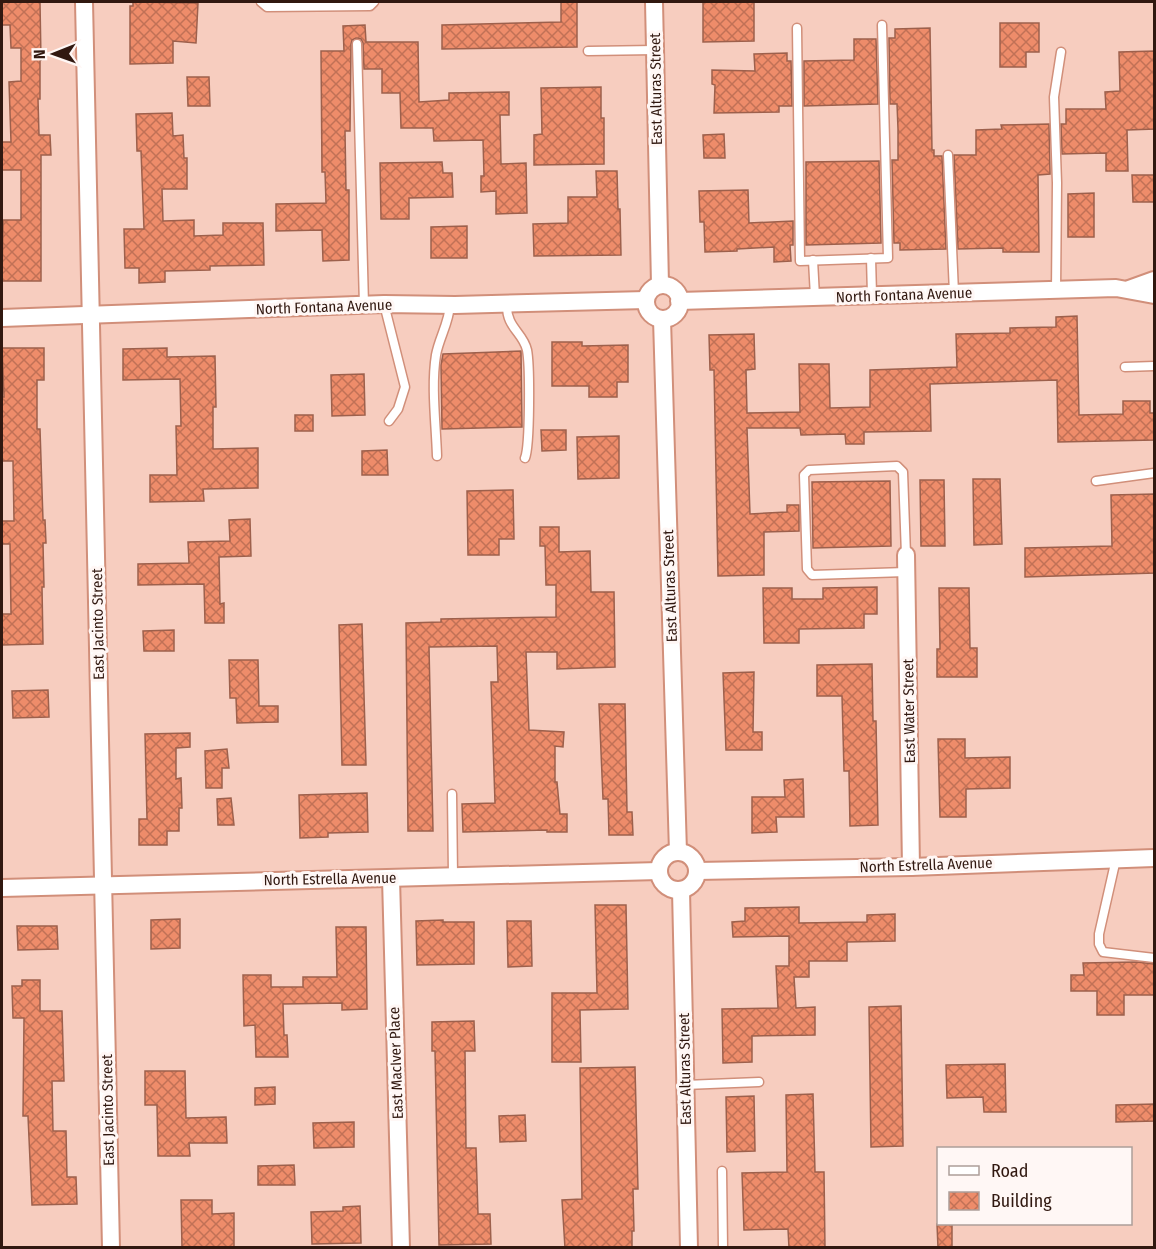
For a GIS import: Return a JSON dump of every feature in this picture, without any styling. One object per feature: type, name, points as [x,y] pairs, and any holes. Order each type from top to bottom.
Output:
[{"type":"street","name":"East Jacinto Street","points":[[84,2],[111,1248]]},
{"type":"street","name":"East Alturas Street","points":[[654,2],[660,285]]},
{"type":"street","points":[[1128,289],[1155,280]]},
{"type":"street","points":[[660,285],[674,289],[679,301],[673,315],[662,319],[651,315],[646,306],[649,291],[660,285]]},
{"type":"street","name":"North Fontana Avenue","points":[[679,301],[1128,289]]},
{"type":"street","points":[[1128,289],[1155,295]]},
{"type":"street","name":"North Fontana Avenue","points":[[2,318],[384,304],[450,305],[646,300]]},
{"type":"street","name":"East Alturas Street","points":[[662,319],[678,852]]},
{"type":"street","name":"East Water Street","points":[[906,555],[911,867]]},
{"type":"street","points":[[678,852],[689,856],[696,865],[697,871],[691,885],[681,890],[669,887],[660,878],[659,871],[667,856],[678,852]]},
{"type":"street","name":"North Estrella Avenue","points":[[697,871],[911,867],[1155,858]]},
{"type":"street","name":"North Estrella Avenue","points":[[2,888],[659,871]]},
{"type":"street","name":"East MacIver Place","points":[[391,878],[401,1248]]},
{"type":"street","name":"East Alturas Street","points":[[681,890],[689,1248]]},
{"type":"lane","points":[[261,2],[267,7],[370,6],[374,2]]},
{"type":"lane","points":[[797,28],[800,261],[888,258],[882,25]]},
{"type":"lane","points":[[357,44],[364,305]]},
{"type":"lane","points":[[588,51],[655,50]]},
{"type":"lane","points":[[1056,291],[1057,183],[1054,97],[1060,52]]},
{"type":"lane","points":[[948,155],[954,293]]},
{"type":"lane","points":[[871,258],[872,295]]},
{"type":"lane","points":[[813,260],[815,297]]},
{"type":"lane","points":[[384,304],[405,387],[398,409],[388,421]]},
{"type":"lane","points":[[507,304],[512,327],[527,350],[529,443],[525,458]]},
{"type":"lane","points":[[437,456],[434,376],[436,356],[450,316],[450,305]]},
{"type":"lane","points":[[1125,367],[1155,366]]},
{"type":"lane","points":[[906,555],[903,472],[897,466],[809,470],[804,475],[807,569],[812,575],[906,572]]},
{"type":"lane","points":[[1096,481],[1155,473]]},
{"type":"lane","points":[[452,794],[453,876]]},
{"type":"lane","points":[[1116,858],[1099,934],[1099,944],[1103,952],[1155,958]]},
{"type":"lane","points":[[685,1085],[759,1082]]},
{"type":"lane","points":[[722,1170],[723,1248]]},
{"type":"building","points":[[2,2],[40,2],[39,135],[50,135],[51,155],[41,155],[41,281],[2,281],[3,220],[21,220],[21,170],[2,170],[2,142],[11,142],[9,82],[21,81],[21,48],[11,48],[10,25],[2,25]]},
{"type":"building","points":[[133,2],[198,3],[196,43],[173,41],[173,63],[130,64],[130,6],[133,6]]},
{"type":"building","points":[[561,2],[577,2],[577,47],[442,49],[442,25],[561,22]]},
{"type":"building","points":[[703,2],[754,2],[754,41],[703,42]]},
{"type":"building","points":[[1000,23],[1039,23],[1039,52],[1026,52],[1026,67],[1000,67]]},
{"type":"building","points":[[365,25],[366,42],[418,42],[419,102],[449,100],[449,93],[509,92],[509,115],[500,115],[501,164],[526,163],[527,213],[496,214],[496,191],[481,192],[481,176],[484,176],[483,140],[434,141],[433,128],[401,128],[400,93],[382,93],[382,69],[364,69],[363,43],[361,39],[356,38],[351,44],[350,131],[345,131],[346,190],[349,190],[349,260],[323,261],[322,230],[276,231],[276,204],[326,203],[325,172],[322,172],[321,51],[344,51],[343,26]]},
{"type":"building","points":[[930,28],[932,150],[934,150],[934,156],[942,156],[946,249],[900,250],[900,243],[894,243],[892,160],[898,160],[898,129],[897,104],[890,104],[889,38],[895,38],[895,29]]},
{"type":"building","points":[[854,39],[876,39],[878,104],[804,106],[804,61],[854,60]]},
{"type":"building","points":[[1155,51],[1155,129],[1127,130],[1128,171],[1106,171],[1106,153],[1062,154],[1061,124],[1066,124],[1066,109],[1106,109],[1105,92],[1120,91],[1119,52]]},
{"type":"building","points":[[787,53],[787,61],[791,61],[792,106],[779,106],[779,112],[714,113],[715,85],[712,84],[712,70],[755,71],[754,54]]},
{"type":"building","points":[[187,77],[209,77],[210,106],[188,106]]},
{"type":"building","points":[[601,87],[604,164],[534,165],[534,135],[542,134],[541,88]]},
{"type":"building","points":[[172,113],[173,136],[183,135],[184,158],[187,158],[187,189],[162,189],[163,221],[194,220],[194,236],[223,235],[223,223],[263,223],[264,265],[210,266],[210,270],[165,271],[165,282],[139,283],[139,268],[125,268],[124,229],[144,229],[141,151],[137,151],[136,114]]},
{"type":"building","points":[[1049,124],[1050,174],[1038,175],[1039,252],[1003,252],[1003,248],[958,249],[954,155],[976,155],[976,130],[1002,129],[1001,125]]},
{"type":"building","points":[[724,134],[725,158],[704,158],[703,135]]},
{"type":"building","points":[[879,161],[881,243],[806,245],[806,162]]},
{"type":"building","points":[[442,162],[443,173],[452,173],[453,197],[409,198],[409,219],[381,219],[380,163]]},
{"type":"building","points":[[596,171],[617,171],[621,255],[534,256],[533,224],[568,223],[568,197],[597,197]]},
{"type":"building","points":[[1132,175],[1155,175],[1155,202],[1133,202]]},
{"type":"building","points":[[748,190],[749,223],[793,221],[791,261],[774,262],[774,247],[705,252],[704,222],[700,222],[699,191]]},
{"type":"building","points":[[1094,193],[1094,237],[1068,237],[1068,194]]},
{"type":"building","points":[[467,226],[467,258],[431,258],[431,227]]},
{"type":"building","points":[[1077,316],[1079,415],[1123,414],[1123,401],[1150,401],[1150,413],[1155,413],[1155,440],[1058,442],[1057,380],[930,384],[931,431],[864,432],[864,444],[846,444],[845,434],[801,435],[800,428],[747,428],[750,514],[787,512],[787,505],[799,505],[799,531],[764,532],[764,575],[718,576],[714,370],[710,370],[709,335],[754,334],[755,369],[746,370],[747,413],[800,412],[799,364],[829,364],[830,408],[870,407],[870,370],[957,367],[956,334],[1010,333],[1010,328],[1056,327],[1056,317]]},
{"type":"building","points":[[552,342],[582,342],[582,346],[628,345],[628,382],[617,382],[617,397],[589,397],[589,386],[552,386]]},
{"type":"building","points":[[2,348],[44,348],[44,380],[37,380],[37,429],[40,429],[46,543],[43,543],[43,644],[2,645],[2,614],[11,614],[10,544],[2,544],[2,521],[14,521],[13,461],[2,461],[2,397],[4,397]]},
{"type":"building","points":[[167,348],[167,357],[215,356],[216,407],[213,407],[213,449],[258,448],[258,488],[203,489],[204,501],[150,502],[150,475],[177,475],[176,426],[181,426],[180,379],[123,380],[123,349]]},
{"type":"building","points":[[521,351],[522,427],[442,429],[441,365],[443,354]]},
{"type":"building","points":[[364,374],[365,415],[332,416],[331,375]]},
{"type":"building","points":[[295,415],[313,415],[313,431],[295,431]]},
{"type":"building","points":[[541,430],[566,430],[566,450],[542,451]]},
{"type":"building","points":[[619,436],[619,478],[578,479],[577,437]]},
{"type":"building","points":[[387,450],[388,475],[362,475],[362,451]]},
{"type":"building","points":[[973,479],[1000,479],[1002,544],[974,545]]},
{"type":"building","points":[[920,480],[944,480],[945,546],[921,546]]},
{"type":"building","points":[[890,481],[891,546],[813,548],[812,482]]},
{"type":"building","points":[[513,490],[514,539],[499,539],[499,555],[468,555],[467,491]]},
{"type":"building","points":[[1155,494],[1155,573],[1025,577],[1025,548],[1112,546],[1111,495]]},
{"type":"building","points":[[250,519],[251,556],[219,557],[220,604],[224,603],[224,623],[205,623],[204,584],[138,585],[138,564],[189,563],[188,542],[230,541],[229,520]]},
{"type":"building","points":[[540,527],[559,527],[559,552],[590,551],[591,592],[614,592],[615,667],[557,669],[557,652],[526,652],[529,730],[564,732],[563,747],[555,746],[555,782],[557,782],[560,814],[567,814],[567,832],[547,832],[547,830],[463,832],[462,804],[495,803],[491,682],[498,682],[497,646],[429,647],[433,831],[408,831],[406,623],[441,622],[441,619],[556,617],[556,585],[546,585],[545,546],[540,546]]},
{"type":"building","points":[[877,587],[877,614],[864,614],[864,628],[799,629],[799,643],[764,643],[763,588],[792,588],[792,599],[823,599],[823,588]]},
{"type":"building","points":[[939,588],[969,588],[970,648],[977,648],[977,677],[937,677],[937,649],[940,649]]},
{"type":"building","points":[[362,624],[366,765],[342,765],[339,625]]},
{"type":"building","points":[[174,630],[174,651],[144,651],[143,631]]},
{"type":"building","points":[[229,660],[258,660],[259,706],[278,706],[278,722],[237,723],[236,698],[230,698]]},
{"type":"building","points":[[872,664],[873,721],[876,721],[878,825],[850,826],[849,771],[844,771],[842,696],[817,696],[817,665]]},
{"type":"building","points":[[754,672],[753,732],[762,732],[762,750],[726,750],[723,673]]},
{"type":"building","points":[[48,690],[49,717],[13,718],[12,691]]},
{"type":"building","points":[[599,704],[625,704],[627,812],[632,812],[633,835],[609,835],[608,799],[603,799]]},
{"type":"building","points":[[190,733],[190,747],[176,748],[176,779],[181,778],[182,808],[179,808],[179,831],[167,831],[167,845],[139,845],[139,819],[147,819],[145,734]]},
{"type":"building","points":[[938,739],[965,739],[965,758],[1010,757],[1010,788],[966,789],[966,817],[940,817]]},
{"type":"building","points":[[227,749],[229,768],[222,768],[222,788],[206,788],[205,751]]},
{"type":"building","points":[[803,779],[804,817],[776,817],[777,832],[752,833],[752,797],[785,797],[784,780]]},
{"type":"building","points":[[367,793],[368,832],[328,833],[328,837],[300,838],[299,795]]},
{"type":"building","points":[[231,798],[234,825],[218,825],[217,799]]},
{"type":"building","points":[[595,905],[626,905],[628,1009],[580,1010],[581,1062],[552,1062],[552,993],[597,993]]},
{"type":"building","points":[[799,907],[799,923],[867,922],[867,915],[895,914],[895,941],[847,942],[847,961],[809,961],[809,977],[794,977],[796,1008],[815,1007],[815,1035],[752,1036],[752,1062],[723,1063],[722,1009],[778,1008],[776,966],[789,966],[789,936],[733,937],[732,922],[745,921],[745,908]]},
{"type":"building","points":[[180,919],[180,948],[151,949],[151,920]]},
{"type":"building","points":[[443,920],[443,922],[474,922],[474,964],[417,965],[416,921]]},
{"type":"building","points":[[507,921],[531,921],[532,966],[508,967]]},
{"type":"building","points":[[17,926],[57,926],[58,949],[18,950]]},
{"type":"building","points":[[336,927],[366,927],[367,1009],[342,1010],[342,1003],[283,1004],[284,1035],[287,1035],[288,1057],[256,1057],[255,1025],[244,1026],[243,975],[271,975],[271,987],[303,987],[303,977],[337,977]]},
{"type":"building","points":[[1083,963],[1154,964],[1154,995],[1124,995],[1124,1015],[1097,1015],[1097,991],[1071,991],[1071,975],[1084,975]]},
{"type":"building","points":[[22,980],[40,980],[40,1011],[62,1011],[64,1081],[52,1081],[53,1131],[66,1131],[67,1177],[76,1177],[77,1204],[32,1205],[28,1116],[23,1116],[24,1018],[13,1018],[12,986],[22,986]]},
{"type":"building","points":[[901,1006],[903,1146],[871,1147],[869,1007]]},
{"type":"building","points":[[474,1021],[475,1051],[465,1051],[466,1148],[476,1148],[478,1214],[490,1214],[491,1244],[439,1245],[435,1051],[432,1051],[432,1022]]},
{"type":"building","points":[[1005,1064],[1006,1112],[984,1112],[983,1097],[947,1098],[946,1065]]},
{"type":"building","points":[[635,1067],[638,1189],[633,1189],[632,1248],[565,1248],[562,1200],[582,1199],[580,1068]]},
{"type":"building","points":[[145,1071],[185,1071],[186,1118],[226,1117],[227,1143],[189,1143],[190,1156],[158,1156],[157,1105],[145,1105]]},
{"type":"building","points":[[275,1087],[275,1104],[255,1105],[255,1088]]},
{"type":"building","points":[[813,1094],[815,1172],[824,1172],[825,1248],[789,1248],[788,1229],[744,1230],[742,1173],[787,1172],[786,1095]]},
{"type":"building","points":[[754,1096],[755,1151],[727,1152],[726,1097]]},
{"type":"building","points":[[1155,1104],[1155,1121],[1116,1122],[1116,1105]]},
{"type":"building","points":[[525,1115],[526,1141],[500,1142],[499,1116]]},
{"type":"building","points":[[354,1122],[354,1147],[314,1148],[313,1123]]},
{"type":"building","points":[[294,1165],[295,1185],[258,1185],[258,1166]]},
{"type":"building","points":[[181,1200],[212,1200],[212,1214],[234,1213],[234,1248],[182,1248]]},
{"type":"building","points":[[360,1206],[361,1243],[312,1244],[311,1212],[343,1211],[343,1207]]},
{"type":"building","points":[[937,1225],[952,1225],[952,1248],[938,1248]]}]
